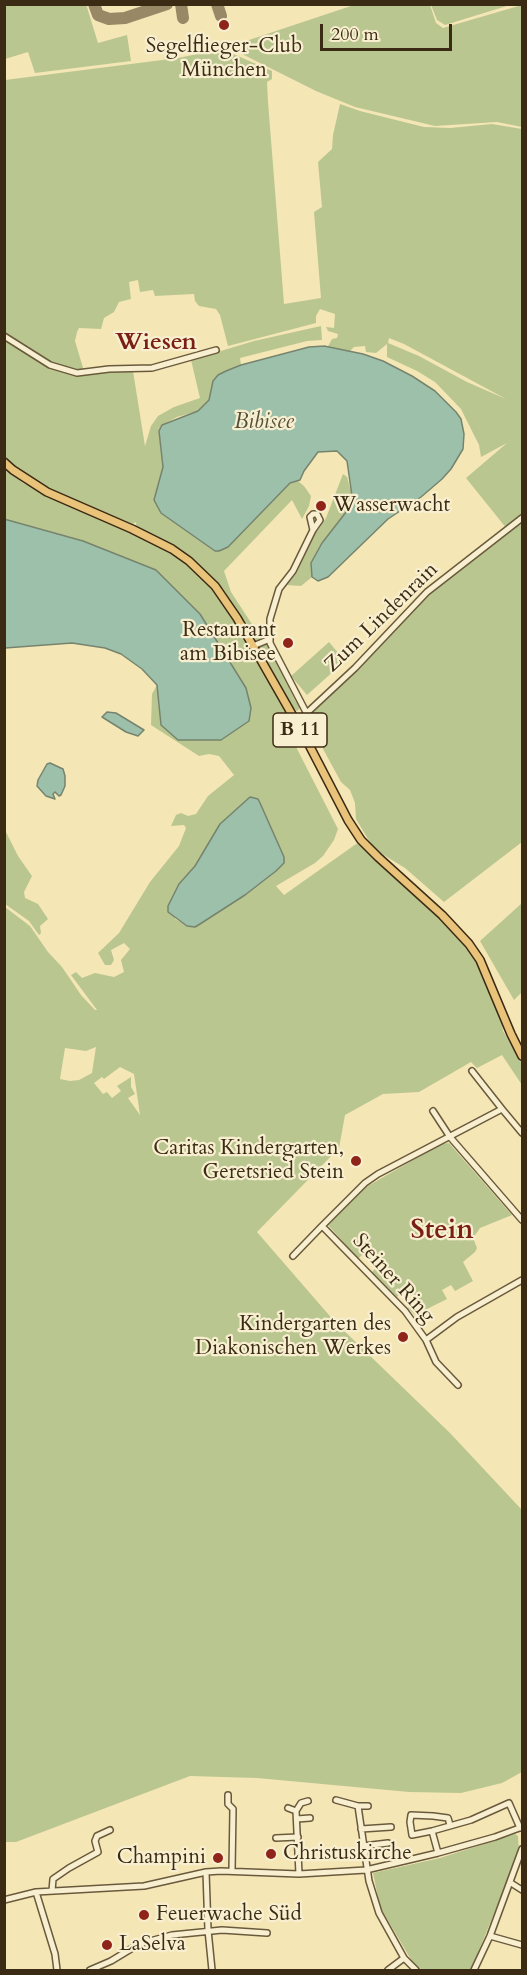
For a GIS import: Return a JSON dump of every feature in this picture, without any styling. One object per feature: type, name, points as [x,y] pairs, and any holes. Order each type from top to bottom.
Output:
[{"type":"main road","name":"B 11","points":[[4,462],[47,492],[154,538],[189,561],[222,595],[306,739],[339,806],[361,840],[442,915],[475,952],[522,1056]]},
{"type":"street","points":[[4,336],[50,365],[77,373],[109,369],[152,368],[216,351]]},
{"type":"street","name":"Zum Lindenrain","points":[[296,723],[427,592],[522,518]]},
{"type":"street","points":[[307,714],[270,639],[270,619],[275,597],[293,572],[313,530]]},
{"type":"street","points":[[253,646],[270,639]]},
{"type":"street","points":[[472,1071],[522,1133]]},
{"type":"street","name":"Steiner Ring","points":[[292,1256],[365,1183],[502,1109]]},
{"type":"street","points":[[433,1111],[450,1137],[522,1220]]},
{"type":"street","name":"Steiner Ring","points":[[322,1226],[405,1311],[426,1340],[436,1362],[458,1385]]},
{"type":"street","points":[[426,1340],[457,1317],[522,1280]]},
{"type":"street","points":[[228,1795],[228,1804],[233,1809],[232,1870]]},
{"type":"street","points":[[336,1800],[358,1806],[368,1806]]},
{"type":"street","points":[[299,1874],[296,1811],[301,1803],[308,1802]]},
{"type":"street","points":[[4,1900],[36,1892],[144,1886],[206,1872],[232,1870],[299,1874],[366,1870],[438,1853],[522,1827],[508,1803],[471,1820],[412,1835],[411,1815],[448,1818],[450,1825]]},
{"type":"street","points":[[358,1806],[366,1870],[379,1913],[404,1958],[416,1971]]},
{"type":"street","points":[[288,1808],[296,1811]]},
{"type":"street","points":[[297,1819],[310,1818]]},
{"type":"street","points":[[362,1829],[391,1827]]},
{"type":"street","points":[[52,1891],[52,1879],[98,1852],[95,1841],[97,1836],[110,1830]]},
{"type":"street","points":[[432,1831],[438,1853]]},
{"type":"street","points":[[276,1838],[298,1837]]},
{"type":"street","points":[[363,1846],[388,1843]]},
{"type":"street","points":[[474,1971],[511,1883],[522,1849]]},
{"type":"street","points":[[206,1872],[212,1971]]},
{"type":"street","points":[[511,1883],[522,1890]]},
{"type":"street","points":[[36,1892],[55,1954],[57,1971]]},
{"type":"street","points":[[90,1971],[139,1944],[172,1935],[208,1930],[267,1933]]},
{"type":"street","points":[[490,1936],[522,1945]]},
{"type":"street","points":[[390,1970],[404,1958]]},
{"type":"shaded area","points":[[86,4],[98,43],[127,35],[131,61],[35,73],[28,52],[5,59],[5,5]]},
{"type":"shaded area","points":[[357,4],[430,5],[436,23],[443,28],[522,5],[522,127],[497,122],[435,126],[355,107],[316,91],[228,47]]},
{"type":"shaded area","points":[[431,5],[510,5],[445,25],[437,20]]},
{"type":"shaded area","points":[[222,49],[272,71],[272,79],[267,82],[268,102],[284,304],[321,298],[314,212],[322,207],[318,162],[332,149],[340,104],[424,127],[450,128],[492,124],[522,129],[522,515],[507,529],[466,478],[507,443],[481,457],[479,445],[461,409],[435,382],[387,357],[387,344],[376,353],[366,352],[365,346],[354,347],[349,352],[327,348],[338,334],[328,331],[326,327],[334,328],[335,314],[320,309],[316,316],[316,323],[228,346],[220,315],[216,309],[199,306],[194,294],[155,296],[153,290],[140,292],[138,280],[129,282],[131,299],[119,302],[114,312],[104,318],[101,329],[79,328],[75,341],[84,371],[66,369],[57,365],[5,335],[5,80],[178,58]],"holes":[[[389,338],[506,399],[388,343]]]},
{"type":"shaded area","points":[[321,326],[322,340],[307,341],[240,358],[241,365],[218,375],[211,388],[209,400],[198,411],[177,417],[162,425],[159,431],[163,467],[154,500],[215,551],[219,551],[228,547],[290,483],[298,481],[311,496],[302,519],[292,500],[224,571],[231,592],[261,638],[254,642],[258,646],[267,644],[296,702],[300,705],[297,711],[291,706],[258,648],[240,628],[291,719],[287,736],[292,739],[338,829],[334,840],[323,856],[276,886],[284,895],[356,844],[363,845],[440,916],[466,946],[476,962],[502,1023],[503,1031],[522,1063],[522,1085],[502,1055],[477,1068],[471,1062],[419,1092],[383,1094],[345,1115],[339,1148],[257,1232],[335,1322],[450,1433],[522,1510],[522,1772],[502,1783],[461,1793],[409,1792],[257,1778],[190,1776],[16,1842],[5,1842],[5,907],[30,926],[81,995],[97,1010],[71,975],[76,972],[82,978],[95,973],[114,977],[124,972],[121,960],[130,949],[124,943],[111,950],[114,960],[111,965],[105,965],[98,953],[119,933],[150,882],[179,846],[186,828],[184,825],[171,826],[176,815],[196,814],[208,796],[234,775],[219,756],[209,754],[199,756],[151,725],[152,694],[157,685],[161,725],[246,688],[200,615],[156,570],[83,541],[5,519],[5,466],[23,483],[137,534],[136,522],[133,524],[48,489],[27,476],[5,457],[4,338],[49,366],[64,372],[77,374],[125,371],[132,365],[145,446],[151,426],[158,416],[174,407],[200,398],[191,360],[254,341]],"holes":[[[195,866],[276,871],[200,924],[190,927],[175,919],[179,884]],[[96,1047],[92,1073],[79,1080],[60,1079],[65,1048],[86,1051]],[[120,1067],[134,1074],[140,1115],[128,1098],[135,1094],[131,1087],[131,1077],[117,1086],[121,1091],[112,1098],[107,1092],[103,1094],[94,1083],[102,1077],[104,1079]]]},
{"type":"shaded area","points":[[343,474],[347,477],[352,495],[350,507],[311,563],[312,577],[301,586],[287,585],[296,574],[315,534],[326,518]]},
{"type":"shaded area","points":[[522,521],[522,842],[444,902],[405,868],[374,849],[356,819],[355,803],[350,790],[341,782],[322,747],[312,724],[317,723],[317,717],[312,715],[316,708],[358,668],[427,593]]},
{"type":"shaded area","points":[[329,642],[345,661],[307,695],[291,676]]},
{"type":"shaded area","points":[[5,830],[18,856],[32,876],[24,892],[25,898],[38,904],[48,919],[40,926],[39,935],[29,921],[5,904]]},
{"type":"shaded area","points":[[522,903],[522,992],[514,1000],[480,941]]},
{"type":"shaded area","points":[[449,1143],[512,1215],[480,1228],[473,1238],[477,1248],[463,1262],[473,1281],[455,1291],[451,1285],[442,1290],[447,1299],[415,1315],[408,1308],[416,1300],[405,1290],[397,1297],[372,1272],[381,1262],[368,1249],[358,1259],[328,1225],[366,1187],[441,1144]]},
{"type":"shaded area","points":[[515,1834],[518,1836],[519,1852],[471,1970],[422,1970],[413,1963],[380,1907],[373,1873],[440,1858]]},
{"type":"water","name":"Bibisee","points":[[324,346],[363,354],[383,361],[412,376],[435,391],[456,412],[461,419],[464,434],[463,449],[442,479],[421,497],[388,519],[328,577],[318,581],[312,577],[311,563],[322,543],[350,507],[352,496],[347,461],[337,451],[318,452],[300,480],[290,483],[228,547],[219,551],[215,551],[161,513],[154,500],[163,467],[159,431],[162,425],[198,411],[209,400],[213,381],[226,371],[309,347]]},
{"type":"water","points":[[4,519],[83,541],[156,570],[200,614],[246,688],[251,708],[249,721],[221,740],[178,740],[161,725],[157,685],[142,669],[121,654],[105,648],[72,643],[5,648]]},
{"type":"water","points":[[107,712],[116,713],[144,730],[138,736],[126,732],[102,717]]},
{"type":"water","points":[[50,763],[63,769],[65,776],[65,786],[61,795],[55,792],[53,794],[55,799],[46,796],[37,786],[47,764]]},
{"type":"water","points":[[250,797],[258,799],[284,857],[284,863],[245,895],[195,927],[187,926],[168,912],[168,906],[179,884],[195,866],[220,824]]},
{"type":"taxiway","points":[[94,4],[98,15],[109,19],[125,18],[167,4]]},
{"type":"taxiway","points":[[181,4],[183,18]]},
{"type":"taxiway","points":[[217,4],[221,16]]},
{"type":"place","name":"Segelflieger-Club München","points":[[224,25]]},
{"type":"place","name":"Wasserwacht","points":[[321,506]]},
{"type":"place","name":"Restaurant am Bibisee","points":[[288,643]]},
{"type":"place","name":"Caritas Kindergarten, Geretsried Stein","points":[[356,1161]]},
{"type":"place","name":"Kindergarten des Diakonischen Werkes","points":[[403,1337]]},
{"type":"place","name":"Christuskirche","points":[[271,1854]]},
{"type":"place","name":"Champini","points":[[218,1858]]},
{"type":"place","name":"Feuerwache Süd","points":[[144,1915]]},
{"type":"place","name":"LaSelva","points":[[107,1945]]},
{"type":"district","name":"Wiesen","points":[[156,343]]},
{"type":"district","name":"Stein","points":[[442,1232]]}]
